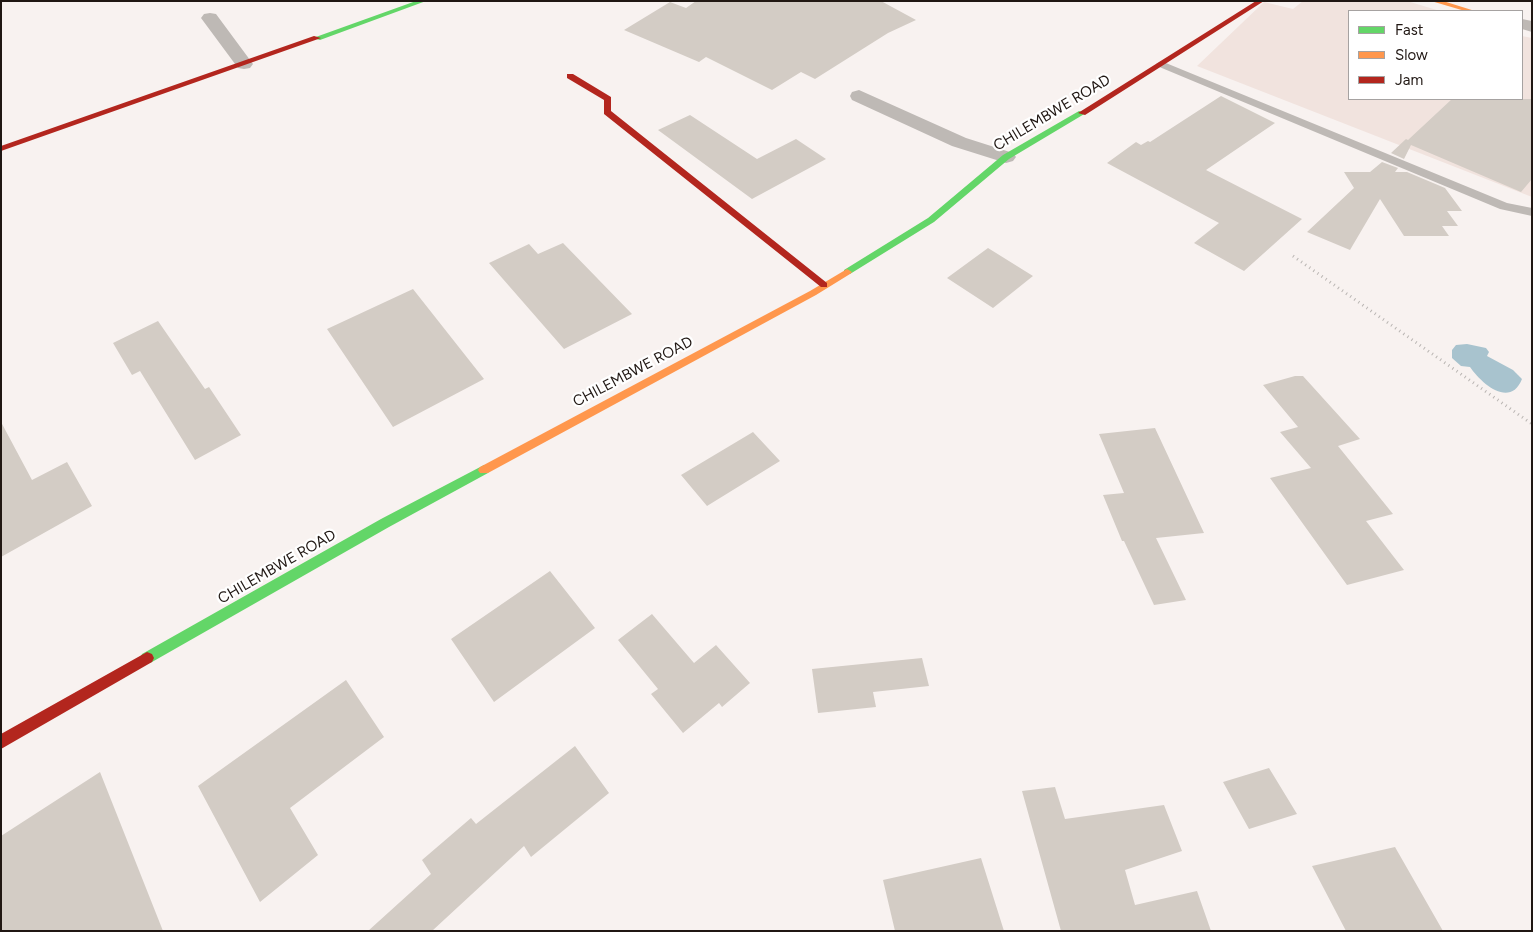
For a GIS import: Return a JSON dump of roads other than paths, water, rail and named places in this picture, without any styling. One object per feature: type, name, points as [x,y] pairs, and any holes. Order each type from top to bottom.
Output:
[{"type":"street","points":[[1,149],[422,1]]},
{"type":"street","name":"CHILEMBWE ROAD","points":[[1,742],[385,522],[824,286],[931,220],[1006,157],[1161,64],[1261,1]]},
{"type":"street","points":[[1434,1],[1468,10]]},
{"type":"street","points":[[210,18],[244,64]]},
{"type":"street","points":[[570,76],[608,99],[607,112],[824,286]]},
{"type":"street","points":[[860,96],[959,142],[1006,157]]},
{"type":"lane","points":[[1161,64],[1504,206],[1532,212]]},
{"type":"water","points":[[1467,344],[1486,348],[1489,352],[1487,356],[1513,370],[1522,379],[1517,388],[1503,393],[1496,390],[1481,380],[1470,367],[1461,366],[1452,358],[1452,350],[1456,345]]}]
